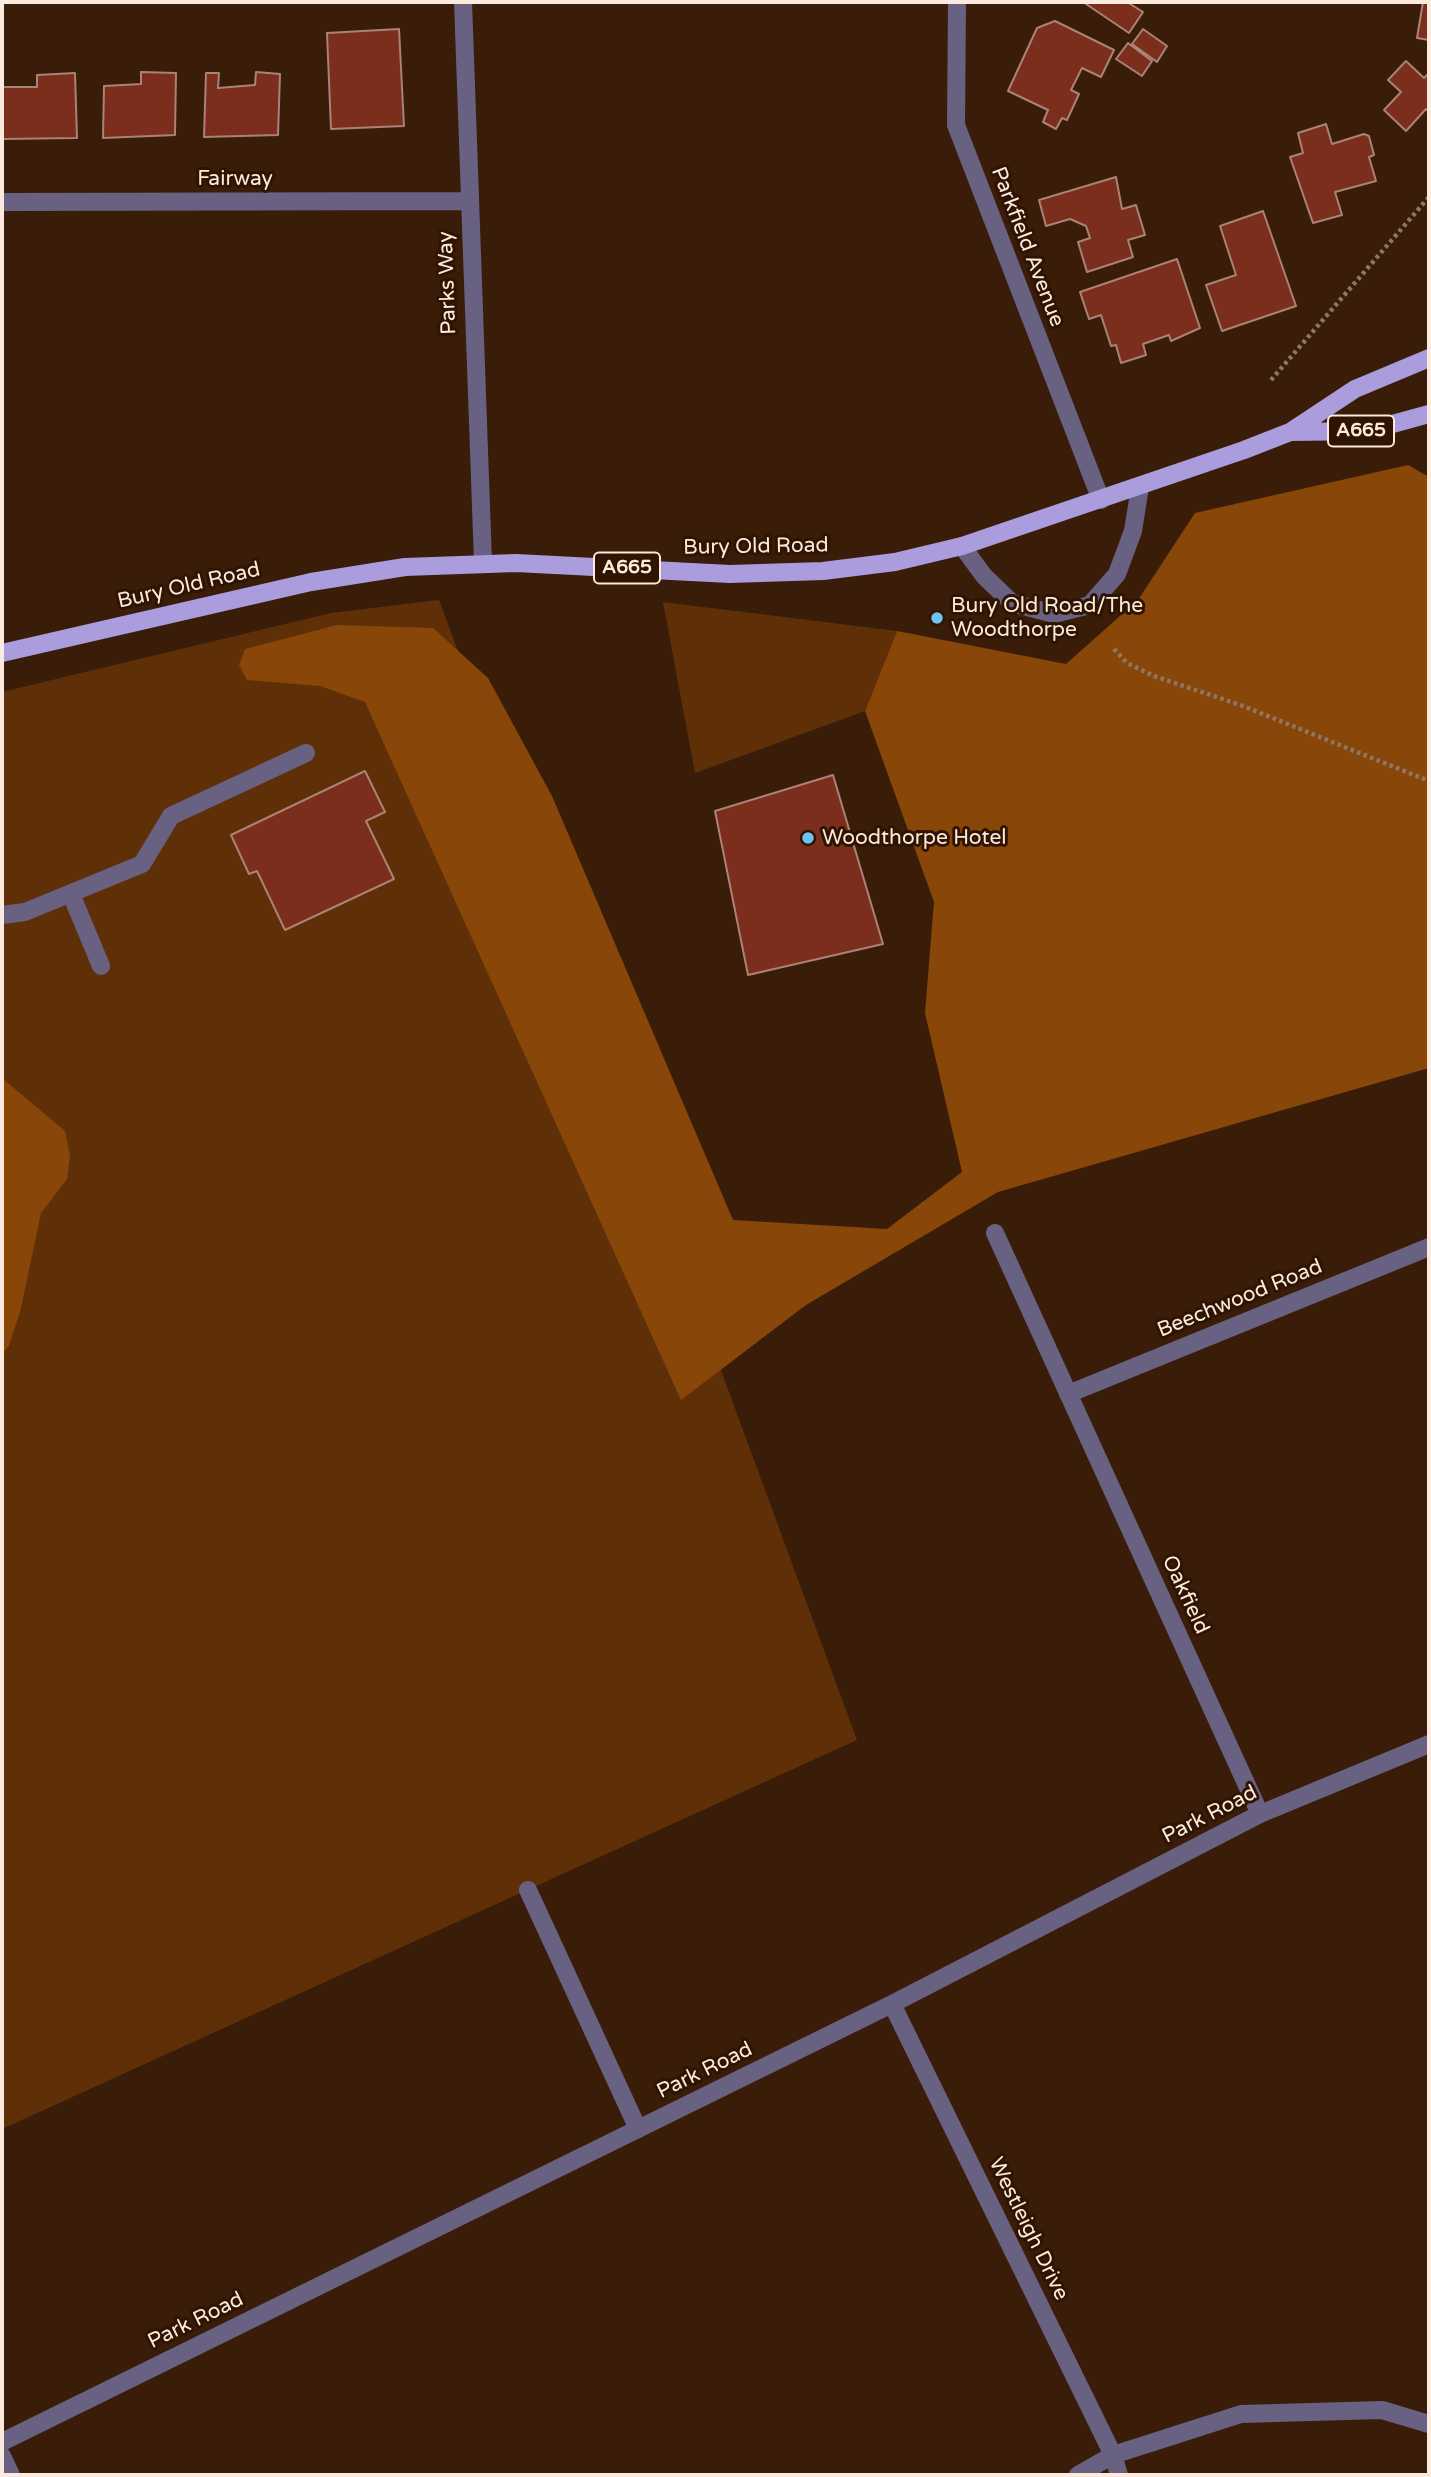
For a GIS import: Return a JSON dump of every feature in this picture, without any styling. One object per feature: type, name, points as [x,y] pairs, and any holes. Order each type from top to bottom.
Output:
[{"type":"main road","name":"Bury Old Road","points":[[2,653],[311,582],[405,567],[483,563],[730,575],[835,570],[895,562],[962,546],[1140,487],[1290,432],[1355,389],[1429,358]]},
{"type":"main road","name":"Bury Old Road","points":[[1290,432],[1367,431],[1429,414]]},
{"type":"street","name":"Parks Way","points":[[463,2],[483,563]]},
{"type":"street","name":"Parkfield Avenue","points":[[957,2],[956,125],[1101,500]]},
{"type":"street","name":"Fairway","points":[[2,202],[468,201]]},
{"type":"street","points":[[962,546],[984,576],[1012,603],[1054,614],[1090,605],[1118,575],[1133,531],[1140,487]]},
{"type":"street","points":[[2,915],[25,912],[142,864],[171,816],[306,752]]},
{"type":"street","points":[[71,894],[101,966]]},
{"type":"street","name":"Oakfield","points":[[995,1233],[1260,1814]]},
{"type":"street","name":"Beechwood Road","points":[[1068,1394],[1429,1247]]},
{"type":"street","name":"Park Road","points":[[2,2442],[892,2004],[1260,1814],[1429,1744]]},
{"type":"street","points":[[528,1890],[638,2129]]},
{"type":"street","name":"Westleigh Drive","points":[[892,2004],[1113,2455],[1119,2475]]},
{"type":"street","points":[[1078,2475],[1113,2455],[1241,2414],[1382,2410],[1429,2424]]},
{"type":"street","points":[[2,2456],[11,2475]]},
{"type":"path","points":[[1271,380],[1429,197]]},
{"type":"path","points":[[1114,649],[1127,663],[1154,676],[1243,706],[1429,780]]},
{"type":"shaded area","points":[[1408,465],[1429,477],[1429,1068],[998,1192],[806,1305],[681,1400],[365,702],[320,686],[247,680],[239,665],[245,649],[337,625],[433,628],[488,678],[552,796],[733,1220],[887,1229],[962,1172],[925,1013],[934,902],[865,711],[897,631],[1066,664],[1138,600],[1195,513]]},
{"type":"shaded area","points":[[439,600],[597,1024],[640,1150],[857,1740],[2,2129],[2,692],[331,613]]},
{"type":"shaded area","points":[[663,602],[897,631],[865,711],[695,773]]},
{"type":"shaded area","points":[[2,1078],[65,1131],[70,1156],[67,1179],[41,1213],[21,1308],[9,1346],[2,1353]]},
{"type":"building","points":[[1083,2],[1127,2],[1143,12],[1129,33]]},
{"type":"building","points":[[1423,2],[1429,2],[1429,40],[1417,38]]},
{"type":"building","points":[[1055,21],[1114,50],[1101,77],[1082,68],[1071,90],[1079,94],[1067,120],[1062,118],[1056,129],[1043,122],[1048,110],[1008,91],[1037,28]]},
{"type":"building","points":[[399,29],[404,126],[331,129],[327,33]]},
{"type":"building","points":[[1143,29],[1167,46],[1157,62],[1132,44]]},
{"type":"building","points":[[1128,43],[1152,61],[1142,76],[1116,59]]},
{"type":"building","points":[[1406,61],[1424,78],[1429,73],[1429,112],[1426,109],[1406,131],[1384,110],[1401,92],[1388,80]]},
{"type":"building","points":[[141,72],[176,73],[175,135],[103,138],[104,86],[141,84]]},
{"type":"building","points":[[256,72],[280,74],[278,135],[204,137],[206,73],[219,73],[218,88],[255,85]]},
{"type":"building","points":[[75,73],[77,138],[3,139],[2,87],[37,87],[37,75]]},
{"type":"building","points":[[1326,124],[1332,144],[1364,134],[1369,136],[1374,155],[1369,157],[1376,181],[1335,192],[1342,215],[1313,223],[1290,157],[1303,153],[1298,133]]},
{"type":"building","points":[[1116,177],[1122,209],[1136,205],[1145,235],[1128,240],[1133,257],[1087,272],[1078,242],[1090,238],[1086,226],[1070,219],[1046,226],[1039,200]]},
{"type":"building","points":[[1263,211],[1296,306],[1222,331],[1206,285],[1236,275],[1220,226]]},
{"type":"building","points":[[1177,259],[1200,328],[1171,341],[1169,335],[1143,344],[1146,355],[1121,363],[1116,345],[1111,346],[1101,315],[1089,319],[1080,292]]},
{"type":"building","points":[[365,771],[385,812],[366,821],[394,879],[285,930],[257,871],[249,874],[231,835]]},
{"type":"building","points":[[833,775],[883,944],[748,975],[715,811]]},
{"type":"place","name":"Bury Old Road/The Woodthorpe","points":[[937,618]]},
{"type":"place","name":"Woodthorpe Hotel","points":[[808,838]]}]
